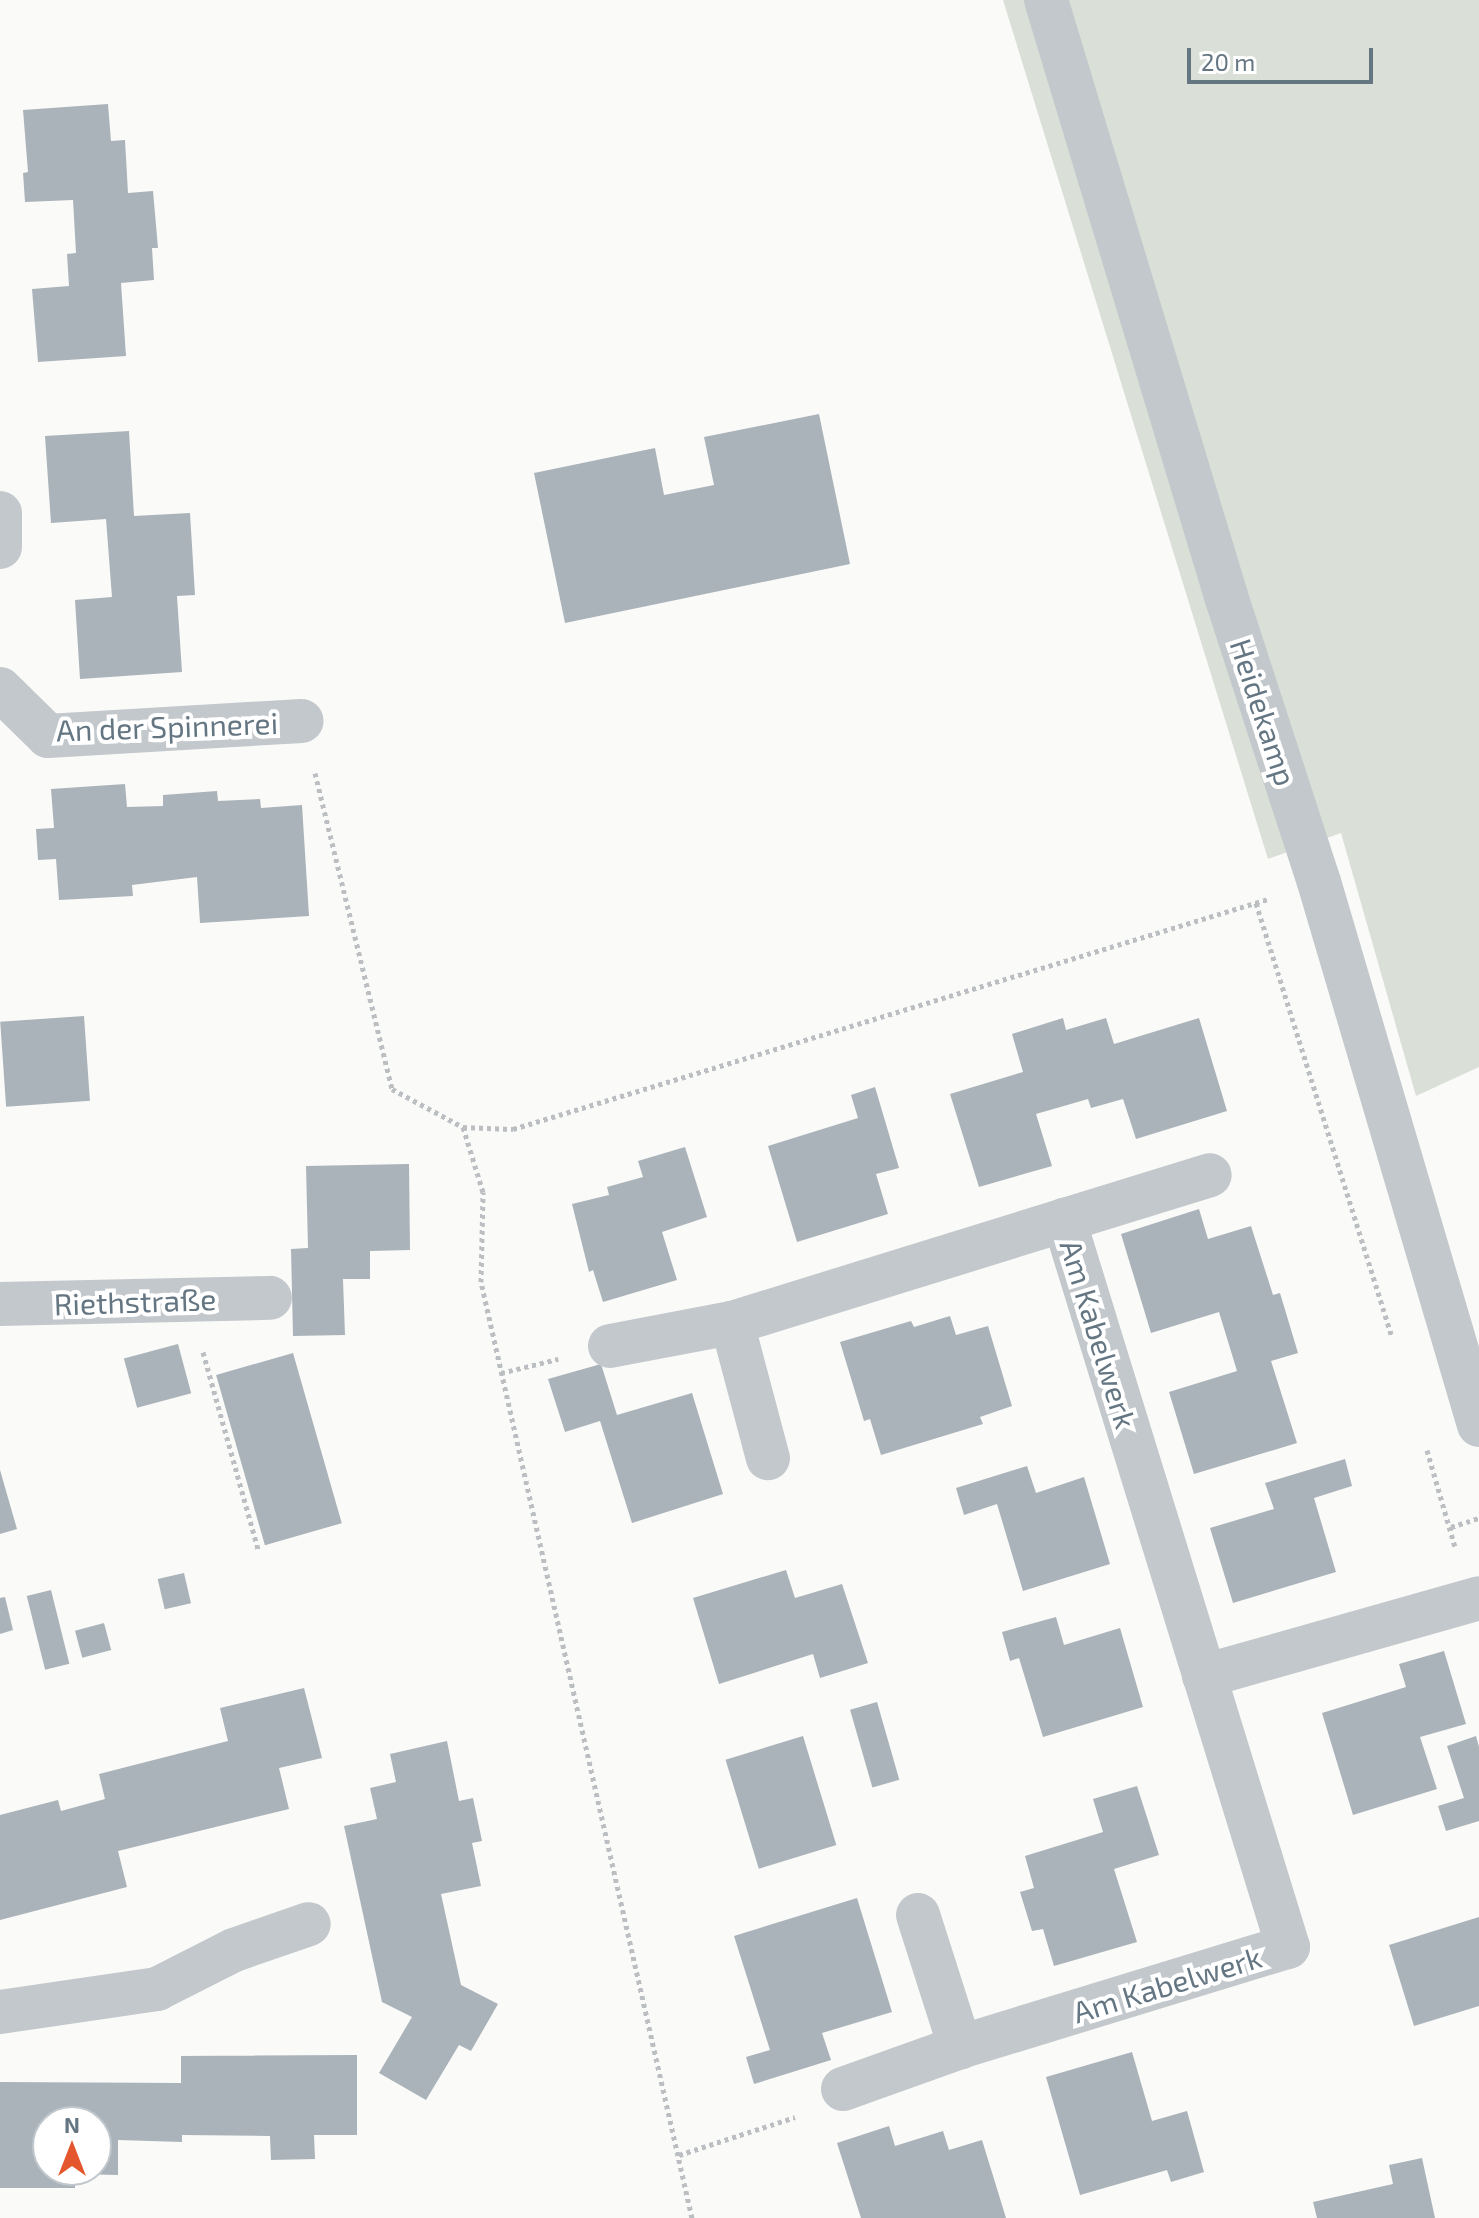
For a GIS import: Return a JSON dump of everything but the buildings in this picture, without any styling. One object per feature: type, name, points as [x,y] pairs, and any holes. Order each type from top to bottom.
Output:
[{"type":"street","name":"Heidekamp","points":[[1046,0],[1226,596],[1319,882],[1479,1425]]},
{"type":"street","points":[[0,513],[0,547]]},
{"type":"street","name":"An der Spinnerei","points":[[0,689],[48,736],[302,721]]},
{"type":"street","name":"Am Kabelwerk","points":[[610,1346],[732,1323],[1210,1175]]},
{"type":"street","name":"Am Kabelwerk","points":[[843,2089],[960,2047],[1288,1947],[1064,1220]]},
{"type":"street","name":"Riethstraße","points":[[0,1304],[270,1298]]},
{"type":"street","points":[[732,1323],[768,1458]]},
{"type":"street","points":[[1204,1676],[1466,1602]]},
{"type":"street","points":[[918,1915],[960,2047]]},
{"type":"street","points":[[0,2012],[157,1989],[234,1950],[309,1924]]},
{"type":"path","points":[[302,721],[392,1089],[463,1127]]},
{"type":"path","points":[[1256,903],[1394,1344]]},
{"type":"path","points":[[188,1301],[258,1549]]},
{"type":"path","points":[[1422,1436],[1456,1543],[1449,1589],[1466,1602]]},
{"type":"path","points":[[1451,1527],[1479,1518]]},
{"type":"path","points":[[679,2155],[827,2107],[843,2089]]},
{"type":"shaded area","points":[[1003,0],[1479,0],[1479,1067],[1416,1096],[1341,833],[1268,859]]}]
